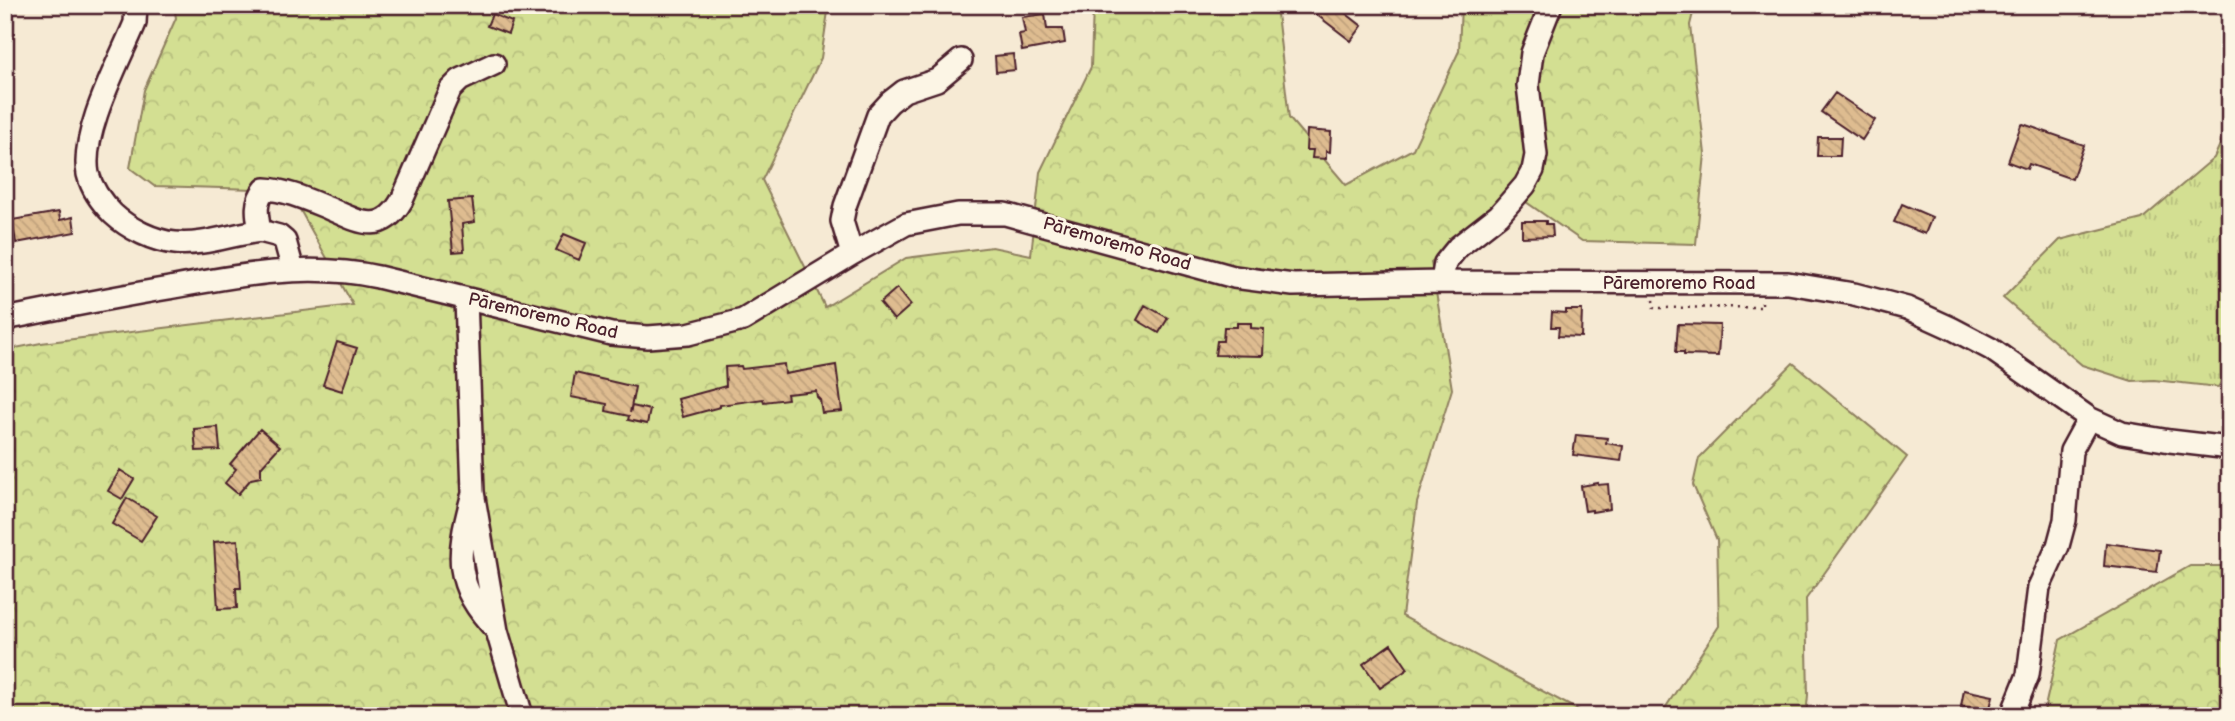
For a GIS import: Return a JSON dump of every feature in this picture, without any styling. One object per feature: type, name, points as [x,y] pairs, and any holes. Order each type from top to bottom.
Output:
[{"type":"street","points":[[136,5],[135,23],[93,125],[87,152],[88,176],[100,201],[120,220],[148,236],[176,243],[260,231],[279,236],[289,247],[293,270]]},
{"type":"street","points":[[1442,282],[1445,263],[1458,247],[1499,215],[1525,185],[1533,170],[1536,155],[1528,85],[1532,52],[1551,5]]},
{"type":"street","points":[[852,254],[842,221],[878,116],[890,102],[904,92],[937,80],[961,60]]},
{"type":"street","points":[[260,231],[256,212],[258,197],[265,188],[302,198],[355,222],[375,223],[386,219],[396,211],[402,200],[450,90],[460,80],[494,64]]},
{"type":"street","name":"Pāremoremo Road","points":[[5,319],[223,278],[293,270],[357,272],[611,334],[648,337],[688,334],[743,320],[905,224],[958,214],[1006,214],[1234,277],[1293,285],[1442,282],[1788,283],[1854,294],[1907,308],[1951,328],[1991,349],[2090,418],[2122,433],[2170,442],[2230,448]]},
{"type":"street","points":[[466,299],[473,492],[497,631],[522,716]]},
{"type":"street","points":[[2014,707],[2028,675],[2039,587],[2058,546],[2065,520],[2071,451],[2090,418]]},
{"type":"path","points":[[1652,283],[1654,308],[1762,307],[1762,284]]},
{"type":"green space","points":[[174,5],[829,5],[821,58],[762,180],[825,307],[906,258],[992,247],[1031,255],[1040,172],[1091,67],[1093,5],[1276,5],[1289,118],[1346,185],[1413,149],[1459,51],[1461,5],[1695,5],[1690,25],[1705,154],[1696,244],[1582,241],[1516,195],[1431,262],[1452,389],[1417,503],[1402,616],[1589,716],[5,716],[5,350],[41,343],[353,305],[289,190],[154,186],[130,168],[144,90],[176,18]]},
{"type":"green space","points":[[2230,122],[2230,370],[2218,387],[2154,380],[2132,381],[2082,365],[2003,298],[2060,240],[2142,219],[2214,158]]},
{"type":"green space","points":[[1793,363],[1907,457],[1806,599],[1806,716],[1660,716],[1719,626],[1717,540],[1693,485],[1699,458]]},
{"type":"green space","points":[[2190,566],[2230,566],[2230,716],[2043,716],[2060,640]]},
{"type":"building","points":[[1304,5],[1335,5],[1362,26],[1351,41]]},
{"type":"building","points":[[492,14],[512,22],[508,34],[487,26]]},
{"type":"building","points":[[1045,14],[1047,29],[1063,29],[1065,43],[1022,51],[1019,34],[1025,33],[1022,17]]},
{"type":"building","points":[[1013,54],[1015,70],[996,72],[995,56]]},
{"type":"building","points":[[1835,93],[1875,120],[1862,140],[1821,112]]},
{"type":"building","points":[[2023,124],[2084,145],[2072,179],[2029,164],[2027,169],[2008,162]]},
{"type":"building","points":[[1307,130],[1331,132],[1330,152],[1326,151],[1326,159],[1312,158],[1313,150],[1306,150]]},
{"type":"building","points":[[1818,137],[1841,137],[1840,156],[1817,156]]},
{"type":"building","points":[[472,199],[475,222],[462,224],[464,251],[453,252],[448,201]]},
{"type":"building","points":[[1902,204],[1932,217],[1925,234],[1894,222]]},
{"type":"building","points":[[59,212],[60,220],[73,217],[75,232],[16,243],[12,220]]},
{"type":"building","points":[[1522,221],[1546,221],[1546,224],[1552,224],[1553,236],[1522,237]]},
{"type":"building","points":[[564,234],[586,243],[579,260],[556,250]]},
{"type":"building","points":[[897,288],[911,305],[894,320],[880,303]]},
{"type":"building","points":[[1145,305],[1168,318],[1159,333],[1137,320]]},
{"type":"building","points":[[1566,310],[1582,310],[1581,337],[1558,336],[1559,327],[1551,327],[1552,312],[1566,313]]},
{"type":"building","points":[[1237,323],[1251,323],[1251,328],[1264,329],[1263,356],[1215,355],[1217,341],[1223,341],[1224,327],[1237,327]]},
{"type":"building","points":[[1678,324],[1720,325],[1718,356],[1684,355],[1684,352],[1676,352]]},
{"type":"building","points":[[337,342],[357,348],[342,391],[323,385]]},
{"type":"building","points":[[784,364],[785,374],[836,365],[842,411],[822,413],[816,391],[787,394],[788,399],[764,402],[763,399],[720,405],[683,417],[678,399],[726,386],[725,367],[741,366],[742,369]]},
{"type":"building","points":[[575,373],[635,387],[630,413],[632,406],[650,410],[647,424],[628,420],[629,416],[606,411],[607,404],[571,397]]},
{"type":"building","points":[[218,427],[220,450],[196,451],[194,429]]},
{"type":"building","points":[[260,429],[280,446],[261,467],[261,477],[251,479],[238,494],[225,483],[236,469],[230,464]]},
{"type":"building","points":[[1576,435],[1607,438],[1606,443],[1623,446],[1621,461],[1573,455]]},
{"type":"building","points":[[120,470],[134,479],[122,499],[108,491]]},
{"type":"building","points":[[1608,484],[1610,509],[1585,511],[1581,486]]},
{"type":"building","points":[[127,498],[157,516],[141,541],[112,524]]},
{"type":"building","points":[[238,540],[241,588],[236,588],[237,608],[218,609],[214,542]]},
{"type":"building","points":[[2106,543],[2160,550],[2157,572],[2104,566]]},
{"type":"building","points":[[1391,644],[1408,669],[1380,688],[1363,664]]},
{"type":"building","points":[[1964,690],[1993,696],[1989,712],[1961,706]]}]
